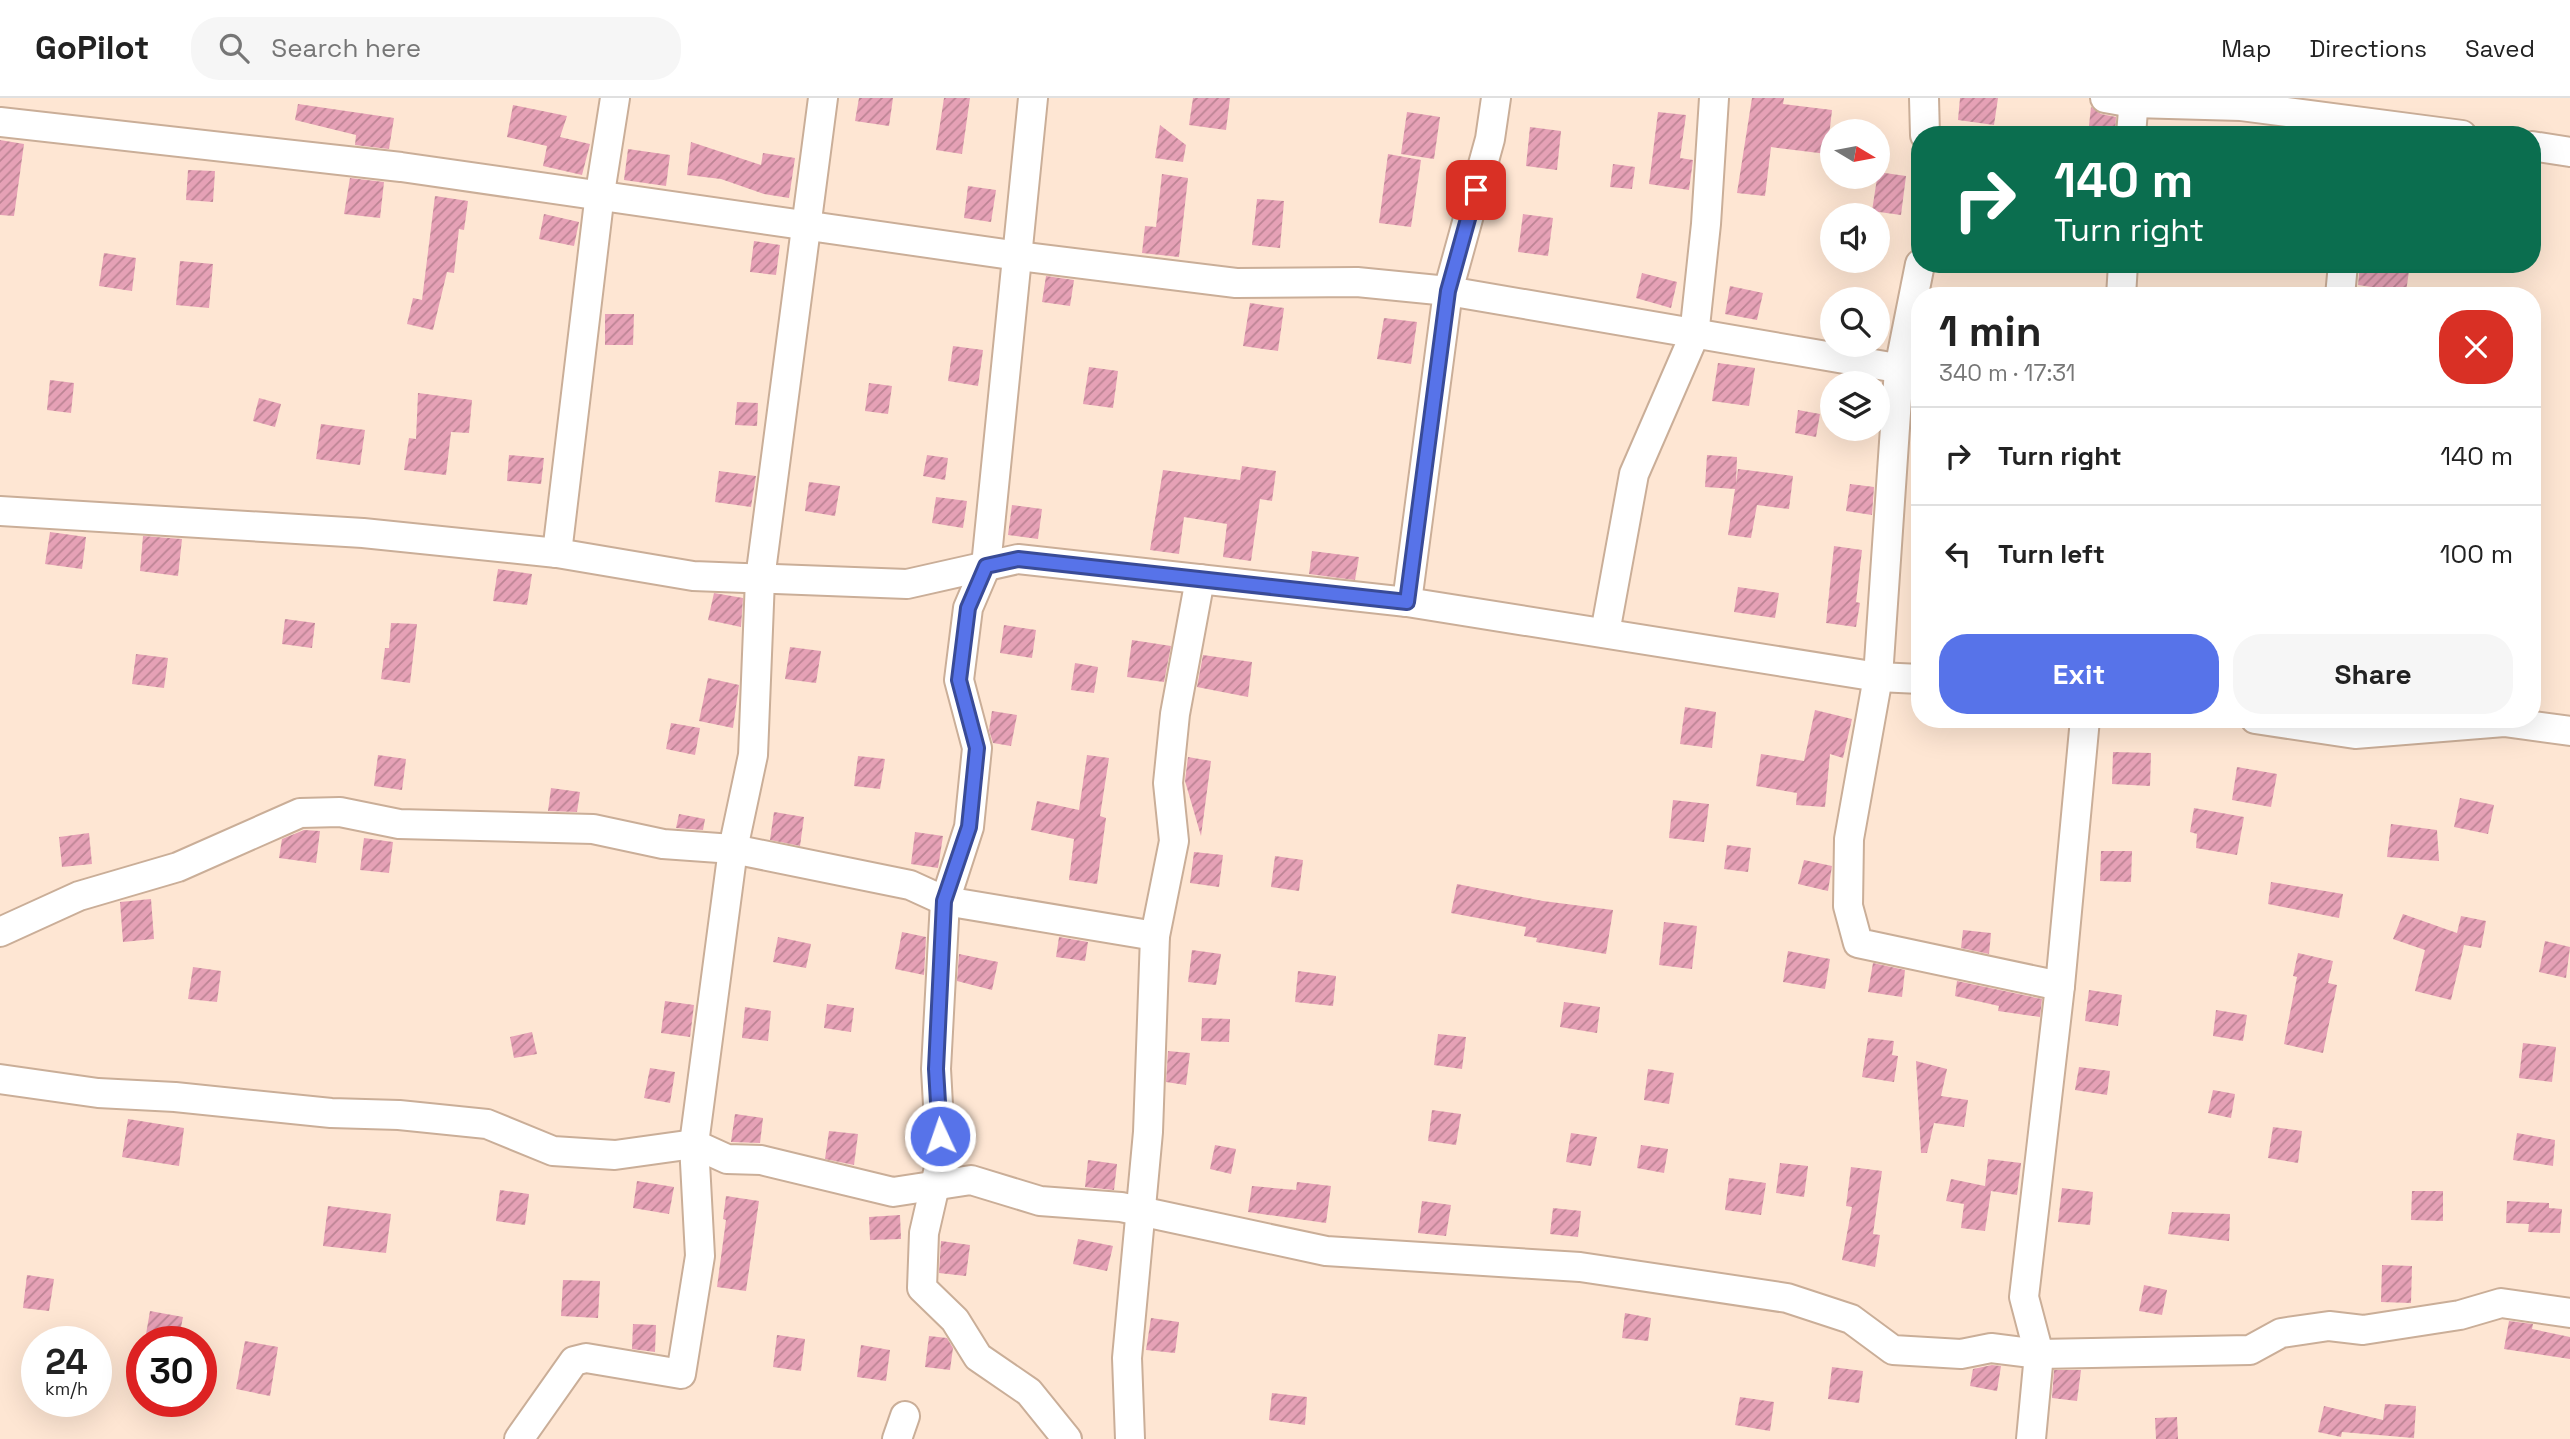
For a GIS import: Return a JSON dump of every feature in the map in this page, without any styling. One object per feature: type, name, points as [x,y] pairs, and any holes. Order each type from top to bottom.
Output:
[{"type":"street","points":[[557,553],[600,193],[615,98]]},
{"type":"street","points":[[519,1439],[574,1361],[586,1358],[681,1374],[700,1256],[694,1144],[733,849],[753,755],[760,579],[823,98]]},
{"type":"street","points":[[1033,98],[986,566],[968,608],[959,680],[977,748],[969,827],[944,901],[936,1069],[941,1159],[933,1184],[924,1233],[922,1289],[955,1320],[978,1357],[1029,1392],[1067,1439]]},
{"type":"street","points":[[1407,602],[1448,291],[1490,139],[1496,98]]},
{"type":"street","points":[[1605,633],[1634,474],[1694,335],[1706,224],[1714,98]]},
{"type":"street","points":[[1924,98],[1925,126]]},
{"type":"street","points":[[2105,98],[2241,106],[2360,117],[2411,126]]},
{"type":"street","points":[[2132,126],[2133,100]]},
{"type":"street","points":[[0,122],[401,167],[600,193],[1018,256],[1236,283],[1357,282],[1448,291],[1910,370],[1878,677],[1849,839],[1848,906],[1858,943],[2060,986]]},
{"type":"street","points":[[2541,147],[2570,152]]},
{"type":"street","points":[[0,511],[363,533],[557,553],[693,576],[907,584],[1018,559],[1407,602],[1878,677],[1911,679]]},
{"type":"street","points":[[1130,1439],[1127,1358],[1148,1132],[1155,936],[1174,841],[1168,783],[1175,714],[1200,579]]},
{"type":"street","points":[[2541,727],[2570,731]]},
{"type":"street","points":[[2031,1439],[2039,1354],[2024,1297],[2060,986],[2084,728]]},
{"type":"street","points":[[2322,728],[2355,734],[2430,728]]},
{"type":"street","points":[[0,932],[79,896],[178,867],[300,813],[340,812],[399,824],[593,829],[663,844],[733,849],[910,885],[944,901],[1155,936]]},
{"type":"street","points":[[0,1079],[98,1093],[175,1097],[331,1114],[399,1115],[487,1124],[552,1151],[615,1155],[694,1144],[727,1159],[761,1160],[893,1192],[971,1180],[1040,1201],[1121,1207],[1326,1251],[1580,1267],[1787,1298],[1851,1319],[1894,1350],[1961,1354],[1991,1348],[2039,1354],[2250,1350],[2281,1333],[2329,1326],[2363,1330],[2460,1315],[2501,1303],[2570,1313]]},
{"type":"building","points":[[859,98],[893,98],[889,126],[855,121]]},
{"type":"building","points":[[944,98],[970,98],[962,154],[936,150]]},
{"type":"building","points":[[1193,98],[1230,98],[1226,130],[1189,125]]},
{"type":"building","points":[[1752,98],[1784,98],[1783,104],[1832,110],[1831,119],[1820,119],[1820,153],[1771,147],[1765,196],[1737,193]]},
{"type":"building","points":[[1960,98],[1998,98],[1994,125],[1958,120]]},
{"type":"building","points":[[298,104],[394,118],[389,149],[355,145],[356,135],[295,120]]},
{"type":"building","points":[[513,105],[567,116],[560,137],[590,144],[582,175],[543,166],[547,146],[507,137]]},
{"type":"building","points":[[2091,107],[2101,114],[2116,117],[2116,126],[2089,126]]},
{"type":"building","points":[[1407,112],[1440,117],[1434,159],[1401,154]]},
{"type":"building","points":[[1658,112],[1686,115],[1680,158],[1693,160],[1689,190],[1649,184]]},
{"type":"building","points":[[1160,125],[1186,145],[1183,162],[1155,158]]},
{"type":"building","points":[[1530,127],[1561,131],[1557,170],[1526,166]]},
{"type":"building","points":[[0,140],[24,144],[14,216],[0,215]]},
{"type":"building","points":[[691,142],[761,165],[763,153],[795,158],[789,198],[764,194],[721,179],[687,175]]},
{"type":"building","points":[[628,149],[670,155],[666,186],[624,180]]},
{"type":"building","points":[[1388,154],[1421,160],[1411,227],[1379,223]]},
{"type":"building","points":[[1613,164],[1635,167],[1632,189],[1610,187]]},
{"type":"building","points":[[188,170],[215,171],[213,202],[186,200]]},
{"type":"building","points":[[1162,174],[1188,178],[1179,257],[1142,253],[1145,226],[1156,227]]},
{"type":"building","points":[[1890,174],[1906,176],[1901,215],[1890,213],[1890,203],[1873,203],[1875,189],[1890,189]]},
{"type":"building","points":[[350,178],[384,182],[380,218],[344,214]]},
{"type":"building","points":[[968,186],[996,190],[991,222],[964,218]]},
{"type":"building","points":[[435,196],[468,201],[464,230],[459,229],[454,273],[447,272],[433,330],[407,324],[413,298],[422,300]]},
{"type":"building","points":[[1257,199],[1284,201],[1280,248],[1252,245]]},
{"type":"building","points":[[544,214],[579,222],[574,246],[539,239]]},
{"type":"building","points":[[1523,214],[1553,218],[1548,256],[1518,252]]},
{"type":"building","points":[[754,241],[780,245],[776,275],[750,272]]},
{"type":"building","points":[[104,253],[136,258],[132,291],[99,286]]},
{"type":"building","points":[[180,261],[213,264],[209,308],[176,305]]},
{"type":"building","points":[[1642,273],[1677,282],[1671,308],[1636,298]]},
{"type":"building","points":[[2359,273],[2409,273],[2407,287],[2358,285]]},
{"type":"building","points":[[1046,276],[1074,280],[1070,306],[1042,302]]},
{"type":"building","points":[[1730,286],[1763,293],[1757,320],[1725,314]]},
{"type":"building","points":[[1250,303],[1284,308],[1278,351],[1243,346]]},
{"type":"building","points":[[605,314],[634,314],[633,345],[605,345]]},
{"type":"building","points":[[1384,318],[1417,322],[1411,364],[1377,359]]},
{"type":"building","points":[[953,346],[983,350],[978,386],[948,381]]},
{"type":"building","points":[[1718,363],[1755,368],[1749,406],[1712,401]]},
{"type":"building","points":[[1089,367],[1118,371],[1113,408],[1083,404]]},
{"type":"building","points":[[50,380],[74,383],[71,413],[47,410]]},
{"type":"building","points":[[869,383],[892,386],[888,414],[865,411]]},
{"type":"building","points":[[418,393],[472,400],[469,433],[451,432],[446,475],[404,470],[409,438],[416,439]]},
{"type":"building","points":[[259,398],[281,404],[275,427],[253,421]]},
{"type":"building","points":[[737,402],[758,403],[757,426],[735,425]]},
{"type":"building","points":[[1798,410],[1820,414],[1816,437],[1795,433]]},
{"type":"building","points":[[321,424],[365,430],[360,465],[316,459]]},
{"type":"building","points":[[509,455],[544,458],[541,484],[507,481]]},
{"type":"building","points":[[927,455],[948,458],[945,480],[923,476]]},
{"type":"building","points":[[1707,455],[1737,457],[1736,484],[1738,469],[1793,476],[1789,509],[1757,505],[1751,538],[1728,535],[1735,489],[1705,487]]},
{"type":"building","points":[[1242,466],[1276,471],[1272,501],[1260,499],[1251,561],[1223,557],[1227,524],[1184,517],[1179,554],[1150,550],[1163,470],[1240,480]]},
{"type":"building","points":[[719,471],[756,476],[751,507],[715,502]]},
{"type":"building","points":[[809,482],[840,486],[835,516],[805,511]]},
{"type":"building","points":[[1850,484],[1874,487],[1872,515],[1846,511]]},
{"type":"building","points":[[936,497],[967,501],[963,528],[932,523]]},
{"type":"building","points":[[1012,505],[1042,509],[1038,539],[1008,535]]},
{"type":"building","points":[[50,532],[86,537],[82,569],[45,564]]},
{"type":"building","points":[[143,536],[182,539],[178,576],[140,571]]},
{"type":"building","points":[[1834,546],[1862,550],[1856,602],[1860,603],[1856,627],[1826,623]]},
{"type":"building","points":[[1312,551],[1359,557],[1355,580],[1309,574]]},
{"type":"building","points":[[498,569],[532,574],[527,605],[493,601]]},
{"type":"building","points":[[1738,587],[1779,593],[1775,618],[1734,612]]},
{"type":"building","points":[[714,593],[743,598],[741,627],[708,620]]},
{"type":"building","points":[[285,619],[315,623],[312,648],[282,644]]},
{"type":"building","points":[[391,623],[417,624],[410,683],[381,679],[385,648],[389,648]]},
{"type":"building","points":[[1004,625],[1036,630],[1032,658],[1000,653]]},
{"type":"building","points":[[1132,640],[1171,646],[1164,682],[1127,677]]},
{"type":"building","points":[[790,647],[821,651],[816,683],[785,679]]},
{"type":"building","points":[[136,654],[168,658],[164,688],[132,684]]},
{"type":"building","points":[[1203,655],[1252,662],[1248,697],[1197,687]]},
{"type":"building","points":[[1075,663],[1098,667],[1094,693],[1071,690]]},
{"type":"building","points":[[708,678],[739,685],[733,728],[699,721]]},
{"type":"building","points":[[1685,707],[1716,712],[1712,748],[1680,744]]},
{"type":"building","points":[[1815,710],[1852,719],[1843,758],[1830,754],[1825,807],[1796,805],[1797,793],[1756,786],[1761,754],[1804,761]]},
{"type":"building","points":[[992,711],[1017,715],[1011,746],[993,743],[989,730]]},
{"type":"building","points":[[671,723],[700,728],[695,755],[666,749]]},
{"type":"building","points":[[2113,752],[2151,753],[2150,786],[2112,784]]},
{"type":"building","points":[[378,755],[406,759],[402,790],[374,786]]},
{"type":"building","points":[[1087,755],[1109,758],[1100,816],[1106,818],[1097,884],[1069,880],[1074,839],[1031,830],[1037,801],[1079,810]]},
{"type":"building","points":[[858,756],[885,759],[880,789],[854,786]]},
{"type":"building","points":[[1188,757],[1211,761],[1201,836],[1185,781]]},
{"type":"building","points":[[2237,767],[2277,774],[2271,807],[2232,800]]},
{"type":"building","points":[[551,788],[580,792],[577,812],[548,811]]},
{"type":"building","points":[[2460,798],[2494,805],[2488,834],[2454,827]]},
{"type":"building","points":[[1673,800],[1709,804],[1704,842],[1669,838]]},
{"type":"building","points":[[2194,808],[2244,817],[2237,855],[2196,848],[2197,834],[2190,832]]},
{"type":"building","points":[[774,812],[804,817],[800,846],[770,840]]},
{"type":"building","points":[[679,814],[705,819],[703,830],[676,828]]},
{"type":"building","points":[[2391,824],[2437,830],[2439,861],[2387,857]]},
{"type":"building","points":[[304,830],[320,831],[316,863],[279,858],[282,839]]},
{"type":"building","points":[[915,832],[943,836],[938,868],[911,864]]},
{"type":"building","points":[[89,833],[92,864],[62,867],[59,837]]},
{"type":"building","points":[[364,838],[393,842],[389,873],[360,870]]},
{"type":"building","points":[[1727,845],[1751,848],[1748,872],[1724,869]]},
{"type":"building","points":[[2101,851],[2132,851],[2131,882],[2100,881]]},
{"type":"building","points":[[1194,852],[1223,855],[1219,887],[1190,883]]},
{"type":"building","points":[[1275,856],[1303,860],[1299,891],[1271,887]]},
{"type":"building","points":[[1804,860],[1832,866],[1828,891],[1798,884]]},
{"type":"building","points":[[2271,882],[2343,894],[2339,918],[2268,904]]},
{"type":"building","points":[[1457,884],[1543,901],[1613,910],[1606,954],[1536,942],[1537,938],[1524,936],[1526,927],[1451,913]]},
{"type":"building","points":[[151,899],[154,939],[123,942],[120,902]]},
{"type":"building","points":[[2403,914],[2457,933],[2461,916],[2486,921],[2481,948],[2464,945],[2451,1000],[2415,991],[2425,950],[2393,939]]},
{"type":"building","points":[[1664,922],[1697,926],[1692,969],[1659,965]]},
{"type":"building","points":[[1963,930],[1991,933],[1989,954],[1961,948]]},
{"type":"building","points":[[902,932],[926,937],[924,975],[895,969]]},
{"type":"building","points":[[778,937],[811,944],[806,968],[773,962]]},
{"type":"building","points":[[1059,937],[1088,942],[1085,961],[1056,957]]},
{"type":"building","points":[[2545,941],[2570,947],[2566,978],[2539,972]]},
{"type":"building","points":[[1192,950],[1221,954],[1216,985],[1188,982]]},
{"type":"building","points":[[1788,951],[1830,959],[1825,989],[1783,982]]},
{"type":"building","points":[[2298,953],[2333,961],[2328,983],[2337,985],[2323,1053],[2284,1044],[2297,977],[2293,976]]},
{"type":"building","points":[[959,954],[998,962],[992,990],[957,981]]},
{"type":"building","points":[[1873,963],[1905,970],[1902,997],[1868,992]]},
{"type":"building","points":[[193,967],[221,971],[217,1002],[188,999]]},
{"type":"building","points":[[1298,971],[1336,976],[1333,1006],[1295,1002]]},
{"type":"building","points":[[1957,981],[2042,999],[2040,1017],[1998,1011],[1999,1006],[1955,996]]},
{"type":"building","points":[[2089,990],[2122,995],[2118,1026],[2085,1021]]},
{"type":"building","points":[[665,1001],[694,1005],[690,1037],[661,1033]]},
{"type":"building","points":[[1564,1002],[1600,1007],[1597,1033],[1560,1027]]},
{"type":"building","points":[[827,1004],[854,1008],[851,1032],[824,1028]]},
{"type":"building","points":[[745,1007],[771,1011],[768,1041],[742,1038]]},
{"type":"building","points":[[2216,1010],[2247,1015],[2243,1041],[2213,1036]]},
{"type":"building","points":[[1202,1018],[1230,1019],[1229,1042],[1201,1041]]},
{"type":"building","points":[[532,1032],[537,1054],[514,1058],[510,1037]]},
{"type":"building","points":[[1438,1034],[1466,1037],[1462,1069],[1434,1065]]},
{"type":"building","points":[[1868,1038],[1894,1041],[1892,1055],[1898,1056],[1894,1082],[1862,1077]]},
{"type":"building","points":[[2523,1043],[2556,1047],[2552,1082],[2519,1078]]},
{"type":"building","points":[[1168,1051],[1190,1053],[1186,1085],[1166,1082]]},
{"type":"building","points":[[1916,1061],[1947,1069],[1941,1096],[1968,1100],[1964,1127],[1934,1123],[1927,1153],[1921,1153]]},
{"type":"building","points":[[2079,1067],[2110,1071],[2107,1095],[2075,1090]]},
{"type":"building","points":[[650,1068],[675,1072],[670,1103],[644,1098]]},
{"type":"building","points":[[1648,1069],[1674,1073],[1669,1104],[1644,1100]]},
{"type":"building","points":[[2213,1090],[2235,1094],[2231,1118],[2208,1113]]},
{"type":"building","points":[[1432,1110],[1461,1114],[1456,1145],[1428,1141]]},
{"type":"building","points":[[735,1114],[763,1118],[760,1143],[731,1142]]},
{"type":"building","points":[[128,1119],[184,1128],[179,1166],[122,1157]]},
{"type":"building","points":[[2273,1127],[2302,1131],[2298,1163],[2268,1158]]},
{"type":"building","points":[[829,1131],[858,1134],[854,1165],[825,1159]]},
{"type":"building","points":[[1571,1133],[1597,1137],[1591,1166],[1566,1162]]},
{"type":"building","points":[[2517,1133],[2555,1140],[2553,1166],[2513,1160]]},
{"type":"building","points":[[1215,1145],[1236,1149],[1231,1174],[1210,1169]]},
{"type":"building","points":[[1641,1145],[1668,1149],[1664,1173],[1637,1168]]},
{"type":"building","points":[[1988,1159],[2021,1163],[2017,1195],[1991,1191],[1985,1231],[1961,1228],[1964,1204],[1946,1201],[1951,1179],[1985,1186]]},
{"type":"building","points":[[1088,1160],[1117,1164],[1114,1190],[1085,1187]]},
{"type":"building","points":[[1780,1163],[1808,1166],[1804,1197],[1776,1193]]},
{"type":"building","points":[[1851,1167],[1882,1171],[1873,1234],[1880,1235],[1875,1267],[1842,1260],[1852,1207],[1846,1206]]},
{"type":"building","points":[[1729,1178],[1766,1183],[1761,1215],[1725,1210]]},
{"type":"building","points":[[637,1181],[674,1187],[669,1214],[633,1208]]},
{"type":"building","points":[[1297,1182],[1331,1186],[1326,1223],[1248,1212],[1252,1186],[1296,1190]]},
{"type":"building","points":[[2062,1188],[2093,1192],[2090,1225],[2058,1222]]},
{"type":"building","points":[[500,1190],[529,1194],[525,1225],[496,1221]]},
{"type":"building","points":[[2412,1191],[2443,1191],[2443,1221],[2411,1220]]},
{"type":"building","points":[[726,1196],[759,1201],[746,1291],[717,1287],[726,1220],[723,1219]]},
{"type":"building","points":[[1422,1201],[1451,1205],[1446,1236],[1418,1233]]},
{"type":"building","points":[[2507,1201],[2549,1203],[2549,1208],[2562,1209],[2560,1233],[2528,1232],[2529,1224],[2506,1223]]},
{"type":"building","points":[[328,1206],[391,1214],[386,1253],[323,1246]]},
{"type":"building","points":[[1553,1208],[1581,1211],[1578,1237],[1550,1234]]},
{"type":"building","points":[[2172,1212],[2230,1214],[2229,1241],[2168,1234]]},
{"type":"building","points":[[900,1215],[901,1239],[870,1240],[869,1217]]},
{"type":"building","points":[[1078,1239],[1113,1246],[1107,1271],[1073,1264]]},
{"type":"building","points":[[941,1241],[970,1245],[966,1276],[939,1273]]},
{"type":"building","points":[[2382,1265],[2412,1266],[2411,1303],[2381,1302]]},
{"type":"building","points":[[27,1275],[54,1279],[49,1311],[23,1308]]},
{"type":"building","points":[[563,1280],[600,1281],[598,1318],[561,1316]]},
{"type":"building","points":[[2144,1285],[2167,1290],[2162,1315],[2139,1311]]},
{"type":"building","points":[[150,1311],[183,1317],[181,1326],[147,1326]]},
{"type":"building","points":[[1625,1313],[1651,1318],[1648,1341],[1622,1338]]},
{"type":"building","points":[[1151,1318],[1179,1322],[1175,1353],[1146,1350]]},
{"type":"building","points":[[2509,1321],[2533,1324],[2532,1329],[2570,1337],[2570,1359],[2504,1349]]},
{"type":"building","points":[[633,1324],[656,1325],[655,1352],[632,1349]]},
{"type":"building","points":[[777,1335],[805,1339],[801,1371],[773,1367]]},
{"type":"building","points":[[929,1336],[947,1338],[953,1348],[950,1370],[925,1367]]},
{"type":"building","points":[[245,1341],[278,1347],[270,1396],[236,1389]]},
{"type":"building","points":[[861,1345],[890,1350],[886,1381],[857,1377]]},
{"type":"building","points":[[2001,1366],[1997,1391],[1970,1386],[1973,1369]]},
{"type":"building","points":[[1832,1367],[1863,1371],[1859,1403],[1828,1399]]},
{"type":"building","points":[[2054,1370],[2081,1370],[2077,1401],[2052,1398]]},
{"type":"building","points":[[1272,1393],[1307,1397],[1305,1425],[1269,1420]]},
{"type":"building","points":[[1740,1397],[1774,1402],[1770,1431],[1735,1425]]},
{"type":"building","points":[[2385,1404],[2416,1406],[2414,1438],[2342,1432],[2341,1437],[2318,1432],[2324,1406],[2383,1420]]},
{"type":"building","points":[[2177,1417],[2178,1439],[2156,1439],[2155,1418]]},
{"type":"route","points":[[940,1136],[936,1069],[944,901],[969,827],[977,748],[959,680],[968,608],[986,566],[1018,559],[1407,602],[1448,291],[1476,190]]}]
